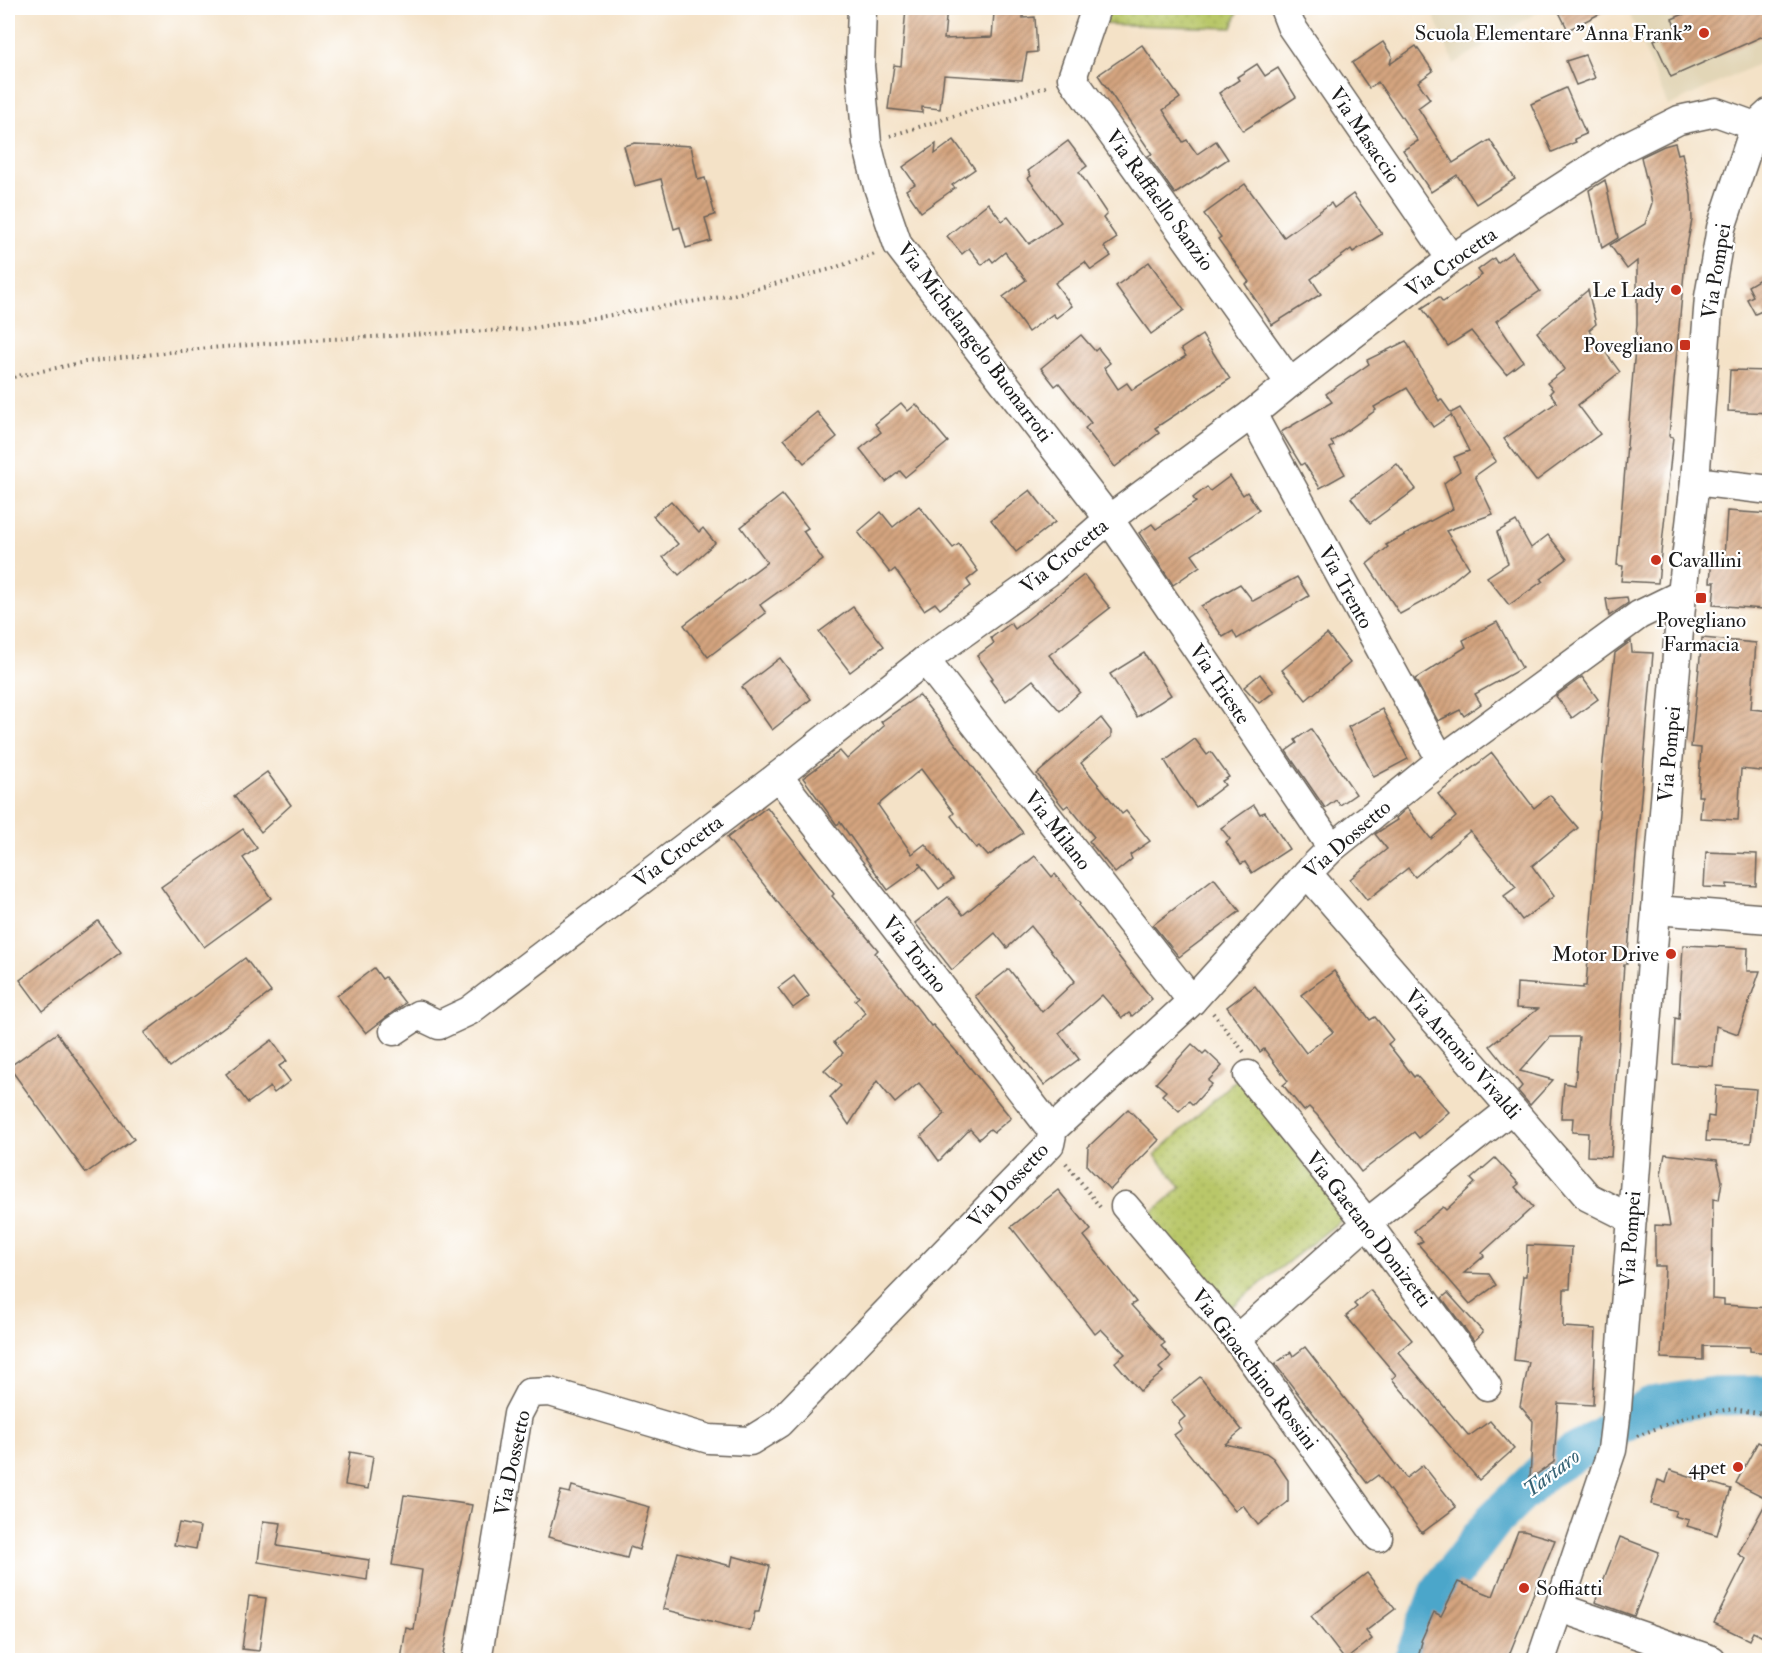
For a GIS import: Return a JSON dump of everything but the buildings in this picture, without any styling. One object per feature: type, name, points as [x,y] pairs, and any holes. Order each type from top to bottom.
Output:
[{"type":"street","name":"Via Michelangelo Buonarroti","points":[[862,8],[860,66],[867,143],[878,187],[898,245],[1109,519]]},
{"type":"street","points":[[1072,78],[1096,8]]},
{"type":"street","name":"Via Masaccio","points":[[1284,8],[1291,26],[1451,260]]},
{"type":"street","name":"Via Raffaello Sanzio","points":[[1072,78],[1290,382]]},
{"type":"street","name":"Via Crocetta","points":[[394,1031],[418,1015],[439,1025],[469,1011],[778,776],[925,660],[1047,573],[1109,519],[1252,414],[1290,382],[1451,260],[1621,149],[1679,120],[1716,112],[1762,119]]},
{"type":"street","name":"Via Pompei","points":[[1541,1660],[1612,1450],[1682,594],[1695,482],[1709,297],[1721,228],[1762,119]]},
{"type":"street","name":"Via Trento","points":[[1252,414],[1442,760]]},
{"type":"street","points":[[1695,482],[1770,489]]},
{"type":"street","name":"Via Trieste","points":[[1109,519],[1332,848]]},
{"type":"street","name":"Via Dossetto","points":[[477,1660],[518,1414],[529,1394],[550,1392],[709,1439],[750,1441],[779,1423],[1052,1137],[1195,997],[1332,848],[1442,760],[1640,615],[1682,594]]},
{"type":"street","name":"Via Milano","points":[[925,660],[1195,997]]},
{"type":"street","name":"Via Torino","points":[[778,776],[1048,1125],[1052,1137]]},
{"type":"street","name":"Via Antonio Vivaldi","points":[[1307,873],[1510,1110],[1588,1197],[1632,1219]]},
{"type":"street","points":[[1656,910],[1770,919]]},
{"type":"street","name":"Via Gaetano Donizetti","points":[[1248,1075],[1367,1223],[1487,1386]]},
{"type":"street","points":[[1237,1339],[1367,1223],[1510,1110]]},
{"type":"street","name":"Via Gioacchino Rossini","points":[[1125,1206],[1237,1339],[1378,1538]]},
{"type":"street","points":[[1560,1608],[1712,1660]]},
{"type":"path","points":[[867,143],[1072,78]]},
{"type":"path","points":[[8,378],[85,362],[198,349],[312,340],[526,329],[733,295],[831,269],[898,245]]},
{"type":"path","points":[[1195,997],[1249,1059],[1248,1075]]},
{"type":"path","points":[[1052,1137],[1106,1215],[1125,1206]]},
{"type":"path","points":[[1612,1450],[1644,1432],[1691,1415],[1733,1409],[1770,1415]]},
{"type":"shaded area","name":"Scuola Elementare \"Anna Frank\"","points":[[1436,8],[1544,8],[1454,64],[1435,19]]},
{"type":"shaded area","name":"Scuola Elementare \"Anna Frank\"","points":[[1627,8],[1769,8],[1769,59],[1668,106]]},
{"type":"green space","points":[[1104,8],[1239,8],[1232,28],[1098,24]]},
{"type":"green space","points":[[1239,1077],[1345,1217],[1226,1311],[1144,1220],[1181,1187],[1155,1155]]},
{"type":"waterway","name":"Tartaro","points":[[1413,1660],[1439,1592],[1493,1521],[1544,1471],[1651,1406],[1715,1396],[1770,1395]]},
{"type":"place","name":"Scuola Elementare \"Anna Frank\"","points":[[1704,33]]},
{"type":"place","name":"Le Lady","points":[[1676,290]]},
{"type":"place","name":"Povegliano","points":[[1685,345]]},
{"type":"place","name":"Cavallini","points":[[1656,560]]},
{"type":"place","name":"Povegliano Farmacia","points":[[1701,598]]},
{"type":"place","name":"Motor Drive","points":[[1671,954]]},
{"type":"place","name":"4pet","points":[[1738,1467]]},
{"type":"place","name":"Soffiatti","points":[[1524,1588]]}]
